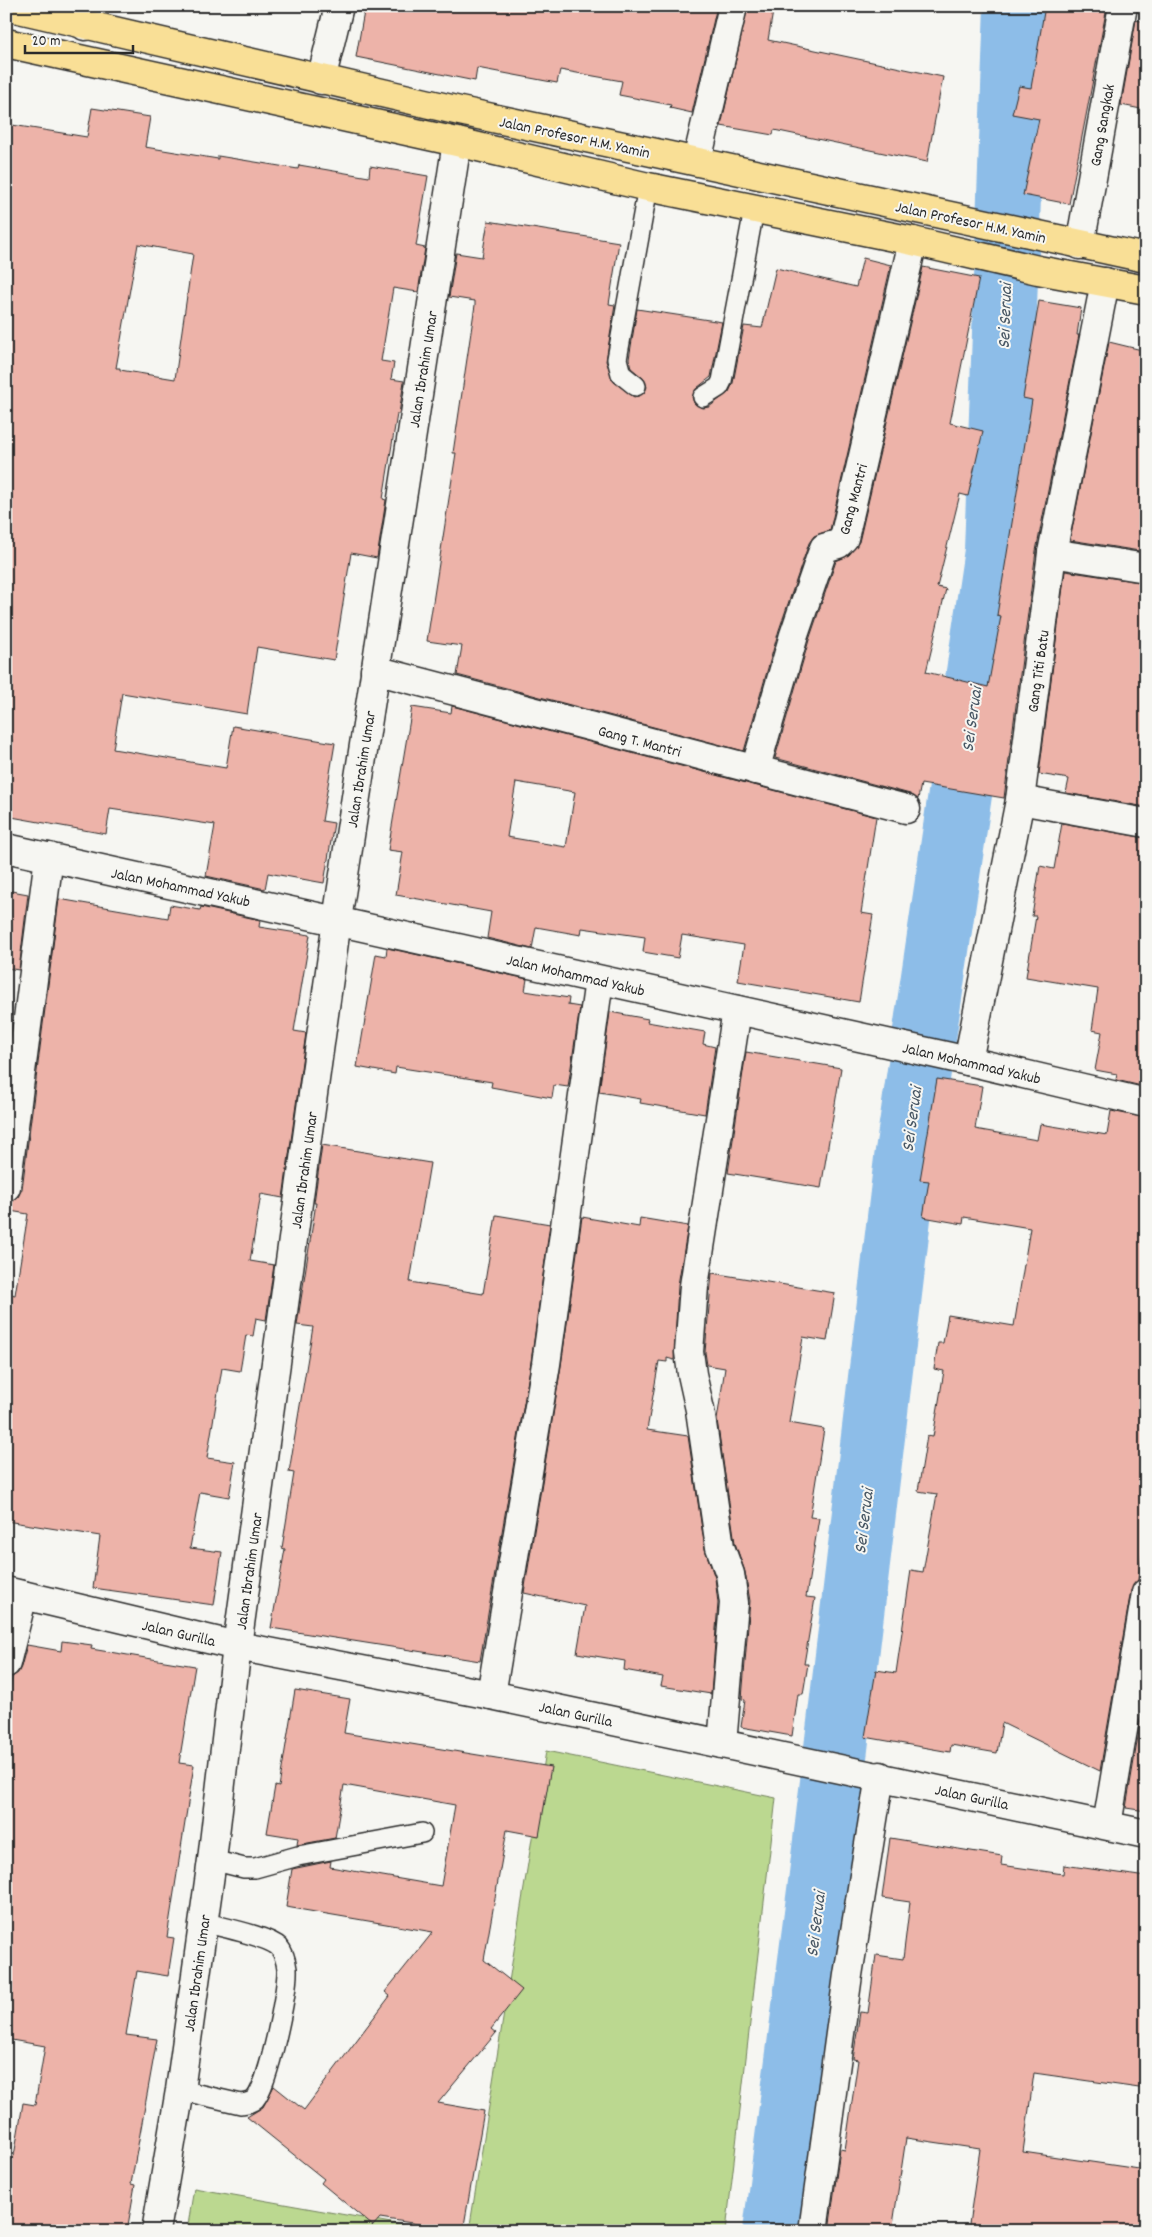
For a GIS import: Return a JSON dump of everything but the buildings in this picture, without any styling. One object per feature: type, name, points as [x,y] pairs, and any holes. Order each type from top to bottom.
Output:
[{"type":"main road","name":"Jalan Profesor H.M. Yamin","points":[[6,6],[88,16],[321,80],[1146,258]]},
{"type":"main road","name":"Jalan Profesor H.M. Yamin","points":[[6,43],[754,210],[913,241],[1038,270],[1146,290]]},
{"type":"street","points":[[321,80],[339,6]]},
{"type":"street","points":[[697,161],[733,6]]},
{"type":"street","name":"Gang Sangkak","points":[[1080,244],[1123,6]]},
{"type":"street","name":"Jalan Ibrahim Umar","points":[[156,2231],[180,2090],[212,1860],[237,1646],[337,920],[460,111]]},
{"type":"street","name":"Gang Mantri","points":[[755,770],[794,635],[824,548],[838,544],[844,538],[913,241]]},
{"type":"street","name":"Gang Titi Batu","points":[[968,1061],[1020,800],[1052,553],[1105,282]]},
{"type":"street","points":[[1052,553],[1146,568]]},
{"type":"street","name":"Gang T. Mantri","points":[[375,670],[906,808]]},
{"type":"street","points":[[1020,800],[1146,823]]},
{"type":"street","name":"Jalan Mohammad Yakub","points":[[6,848],[942,1055],[1146,1103]]},
{"type":"street","points":[[6,1187],[50,857]]},
{"type":"street","points":[[491,1695],[546,1364],[598,980]]},
{"type":"street","points":[[722,1744],[734,1603],[730,1574],[720,1547],[690,1352],[694,1286],[737,1010]]},
{"type":"street","points":[[6,1663],[14,1593]]},
{"type":"street","name":"Jalan Gurilla","points":[[14,1593],[237,1646],[491,1695],[1146,1834]]},
{"type":"street","points":[[1107,1826],[1146,1593]]},
{"type":"street","points":[[813,2231],[848,1976],[869,1774]]},
{"type":"lane","points":[[636,386],[621,374],[617,359],[648,187]]},
{"type":"lane","points":[[703,396],[719,387],[722,381],[754,210]]},
{"type":"lane","points":[[212,1860],[244,1868],[255,1868],[298,1856],[422,1833]]},
{"type":"lane","points":[[180,2090],[241,2104],[250,2103],[255,2099],[262,2085],[277,2036],[287,1970],[285,1957],[279,1947],[268,1940],[203,1922]]},
{"type":"green space","points":[[546,1751],[776,1798],[726,2231],[469,2231]]},
{"type":"green space","points":[[194,2188],[436,2231],[187,2231]]},
{"type":"waterway","name":"Sei Seruai","points":[[775,2231],[820,1883],[906,1159],[996,551],[1016,6]]}]
